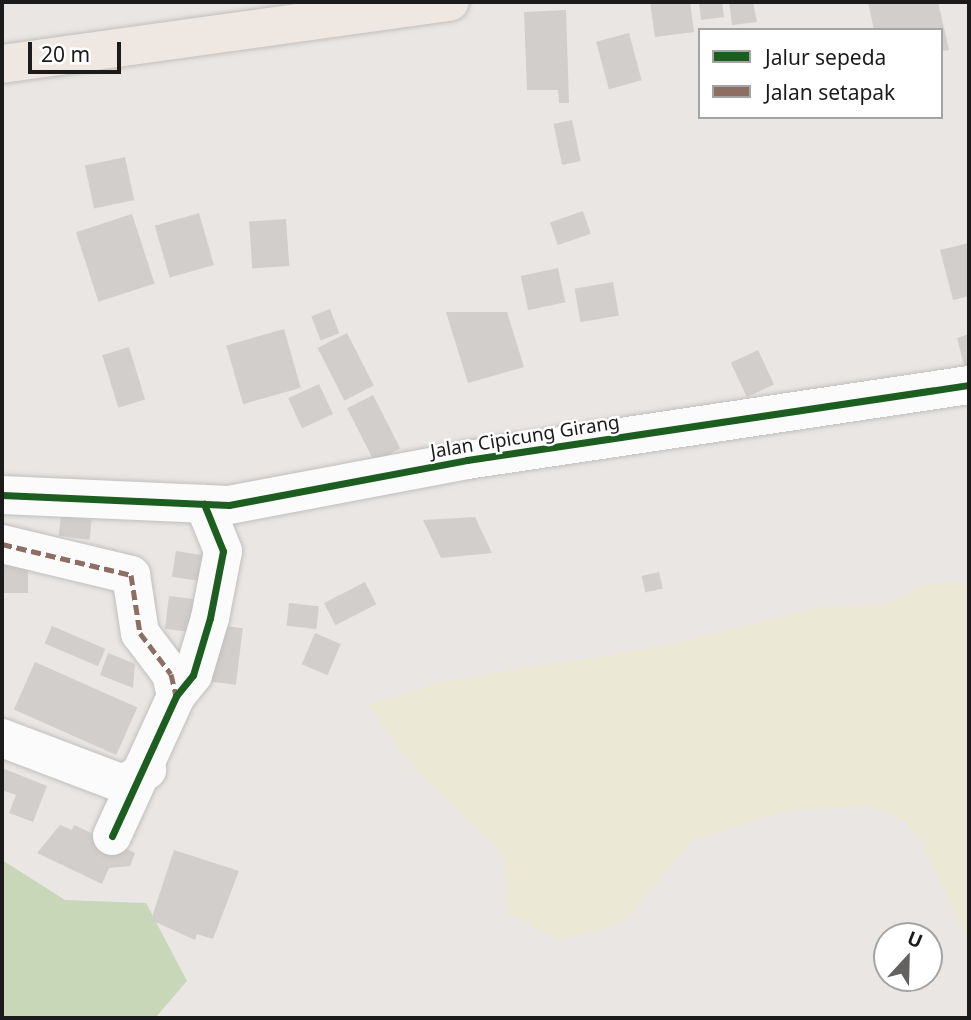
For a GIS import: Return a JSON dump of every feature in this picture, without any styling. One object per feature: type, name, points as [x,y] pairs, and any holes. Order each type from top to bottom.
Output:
[{"type":"main road","points":[[2,64],[450,2]]},
{"type":"street","name":"Jalan Cipicung Girang","points":[[2,495],[229,505],[467,460],[969,385]]},
{"type":"street","points":[[112,836],[147,770],[176,696],[193,675],[223,551],[204,504]]},
{"type":"street","points":[[2,544],[131,575],[140,633],[171,674],[176,696]]},
{"type":"street","points":[[2,738],[122,784],[147,770]]},
{"type":"shaded area","points":[[969,582],[969,945],[922,841],[902,819],[869,806],[791,810],[693,840],[624,922],[560,941],[507,912],[503,854],[415,770],[369,705],[444,681],[659,647],[817,608],[887,604],[925,584]]},
{"type":"green space","points":[[2,860],[65,900],[146,903],[187,981],[155,1018],[2,1018]]},
{"type":"building","points":[[650,2],[690,2],[694,32],[655,37]]},
{"type":"building","points":[[699,2],[722,2],[724,17],[701,20]]},
{"type":"building","points":[[729,2],[753,2],[757,22],[732,25]]},
{"type":"building","points":[[868,2],[938,2],[949,50],[943,51],[943,28],[874,28]]},
{"type":"building","points":[[566,10],[569,103],[559,103],[558,90],[527,90],[524,12]]},
{"type":"building","points":[[629,33],[642,80],[609,89],[596,42]]},
{"type":"building","points":[[572,120],[581,161],[562,165],[553,124]]},
{"type":"building","points":[[125,157],[134,200],[94,209],[85,166]]},
{"type":"building","points":[[583,211],[591,234],[558,245],[550,222]]},
{"type":"building","points":[[199,213],[214,265],[170,278],[155,226]]},
{"type":"building","points":[[132,214],[155,283],[98,302],[76,232]]},
{"type":"building","points":[[286,219],[289,266],[252,268],[249,222]]},
{"type":"building","points":[[969,243],[969,296],[953,300],[940,250]]},
{"type":"building","points":[[558,268],[565,302],[528,310],[521,276]]},
{"type":"building","points":[[613,282],[619,315],[580,322],[575,289]]},
{"type":"building","points":[[330,309],[339,333],[321,340],[311,316]]},
{"type":"building","points":[[446,312],[507,312],[524,367],[468,383]]},
{"type":"building","points":[[284,329],[301,388],[243,404],[226,346]]},
{"type":"building","points":[[347,333],[374,386],[344,401],[318,348]]},
{"type":"building","points":[[969,334],[969,367],[965,369],[957,338]]},
{"type":"building","points":[[129,347],[145,400],[118,408],[102,355]]},
{"type":"building","points":[[758,350],[774,384],[747,397],[731,363]]},
{"type":"building","points":[[319,384],[333,414],[302,428],[288,398]]},
{"type":"building","points":[[373,395],[400,448],[374,462],[347,408]]},
{"type":"building","points":[[61,516],[92,520],[89,540],[59,536]]},
{"type":"building","points":[[475,517],[492,553],[441,558],[423,520]]},
{"type":"building","points":[[176,551],[215,557],[210,583],[172,577]]},
{"type":"building","points":[[2,559],[28,559],[28,593],[2,593]]},
{"type":"building","points":[[659,572],[663,589],[645,593],[641,576]]},
{"type":"building","points":[[365,582],[376,604],[335,625],[324,603]]},
{"type":"building","points":[[169,596],[195,599],[191,632],[165,629]]},
{"type":"building","points":[[289,603],[319,606],[316,629],[287,626]]},
{"type":"building","points":[[217,625],[243,628],[236,685],[210,682]]},
{"type":"building","points":[[52,626],[105,649],[98,666],[45,643]]},
{"type":"building","points":[[315,633],[341,644],[327,675],[302,664]]},
{"type":"building","points":[[108,653],[135,664],[133,688],[100,675]]},
{"type":"building","points":[[35,662],[137,708],[116,755],[14,710]]},
{"type":"building","points":[[2,768],[47,786],[33,822],[9,813],[16,795],[2,790]]},
{"type":"building","points":[[60,825],[72,830],[74,825],[135,853],[130,866],[109,868],[102,884],[37,853]]},
{"type":"building","points":[[174,850],[239,871],[213,939],[197,934],[195,940],[151,920]]},
{"type":"marked path","points":[[2,544],[131,575],[140,633],[171,674],[176,696]]},
{"type":"cycle path","points":[[2,495],[229,505],[467,460],[969,385]]},
{"type":"cycle path","points":[[112,836],[176,696],[193,675],[210,618],[223,551],[204,504]]}]
